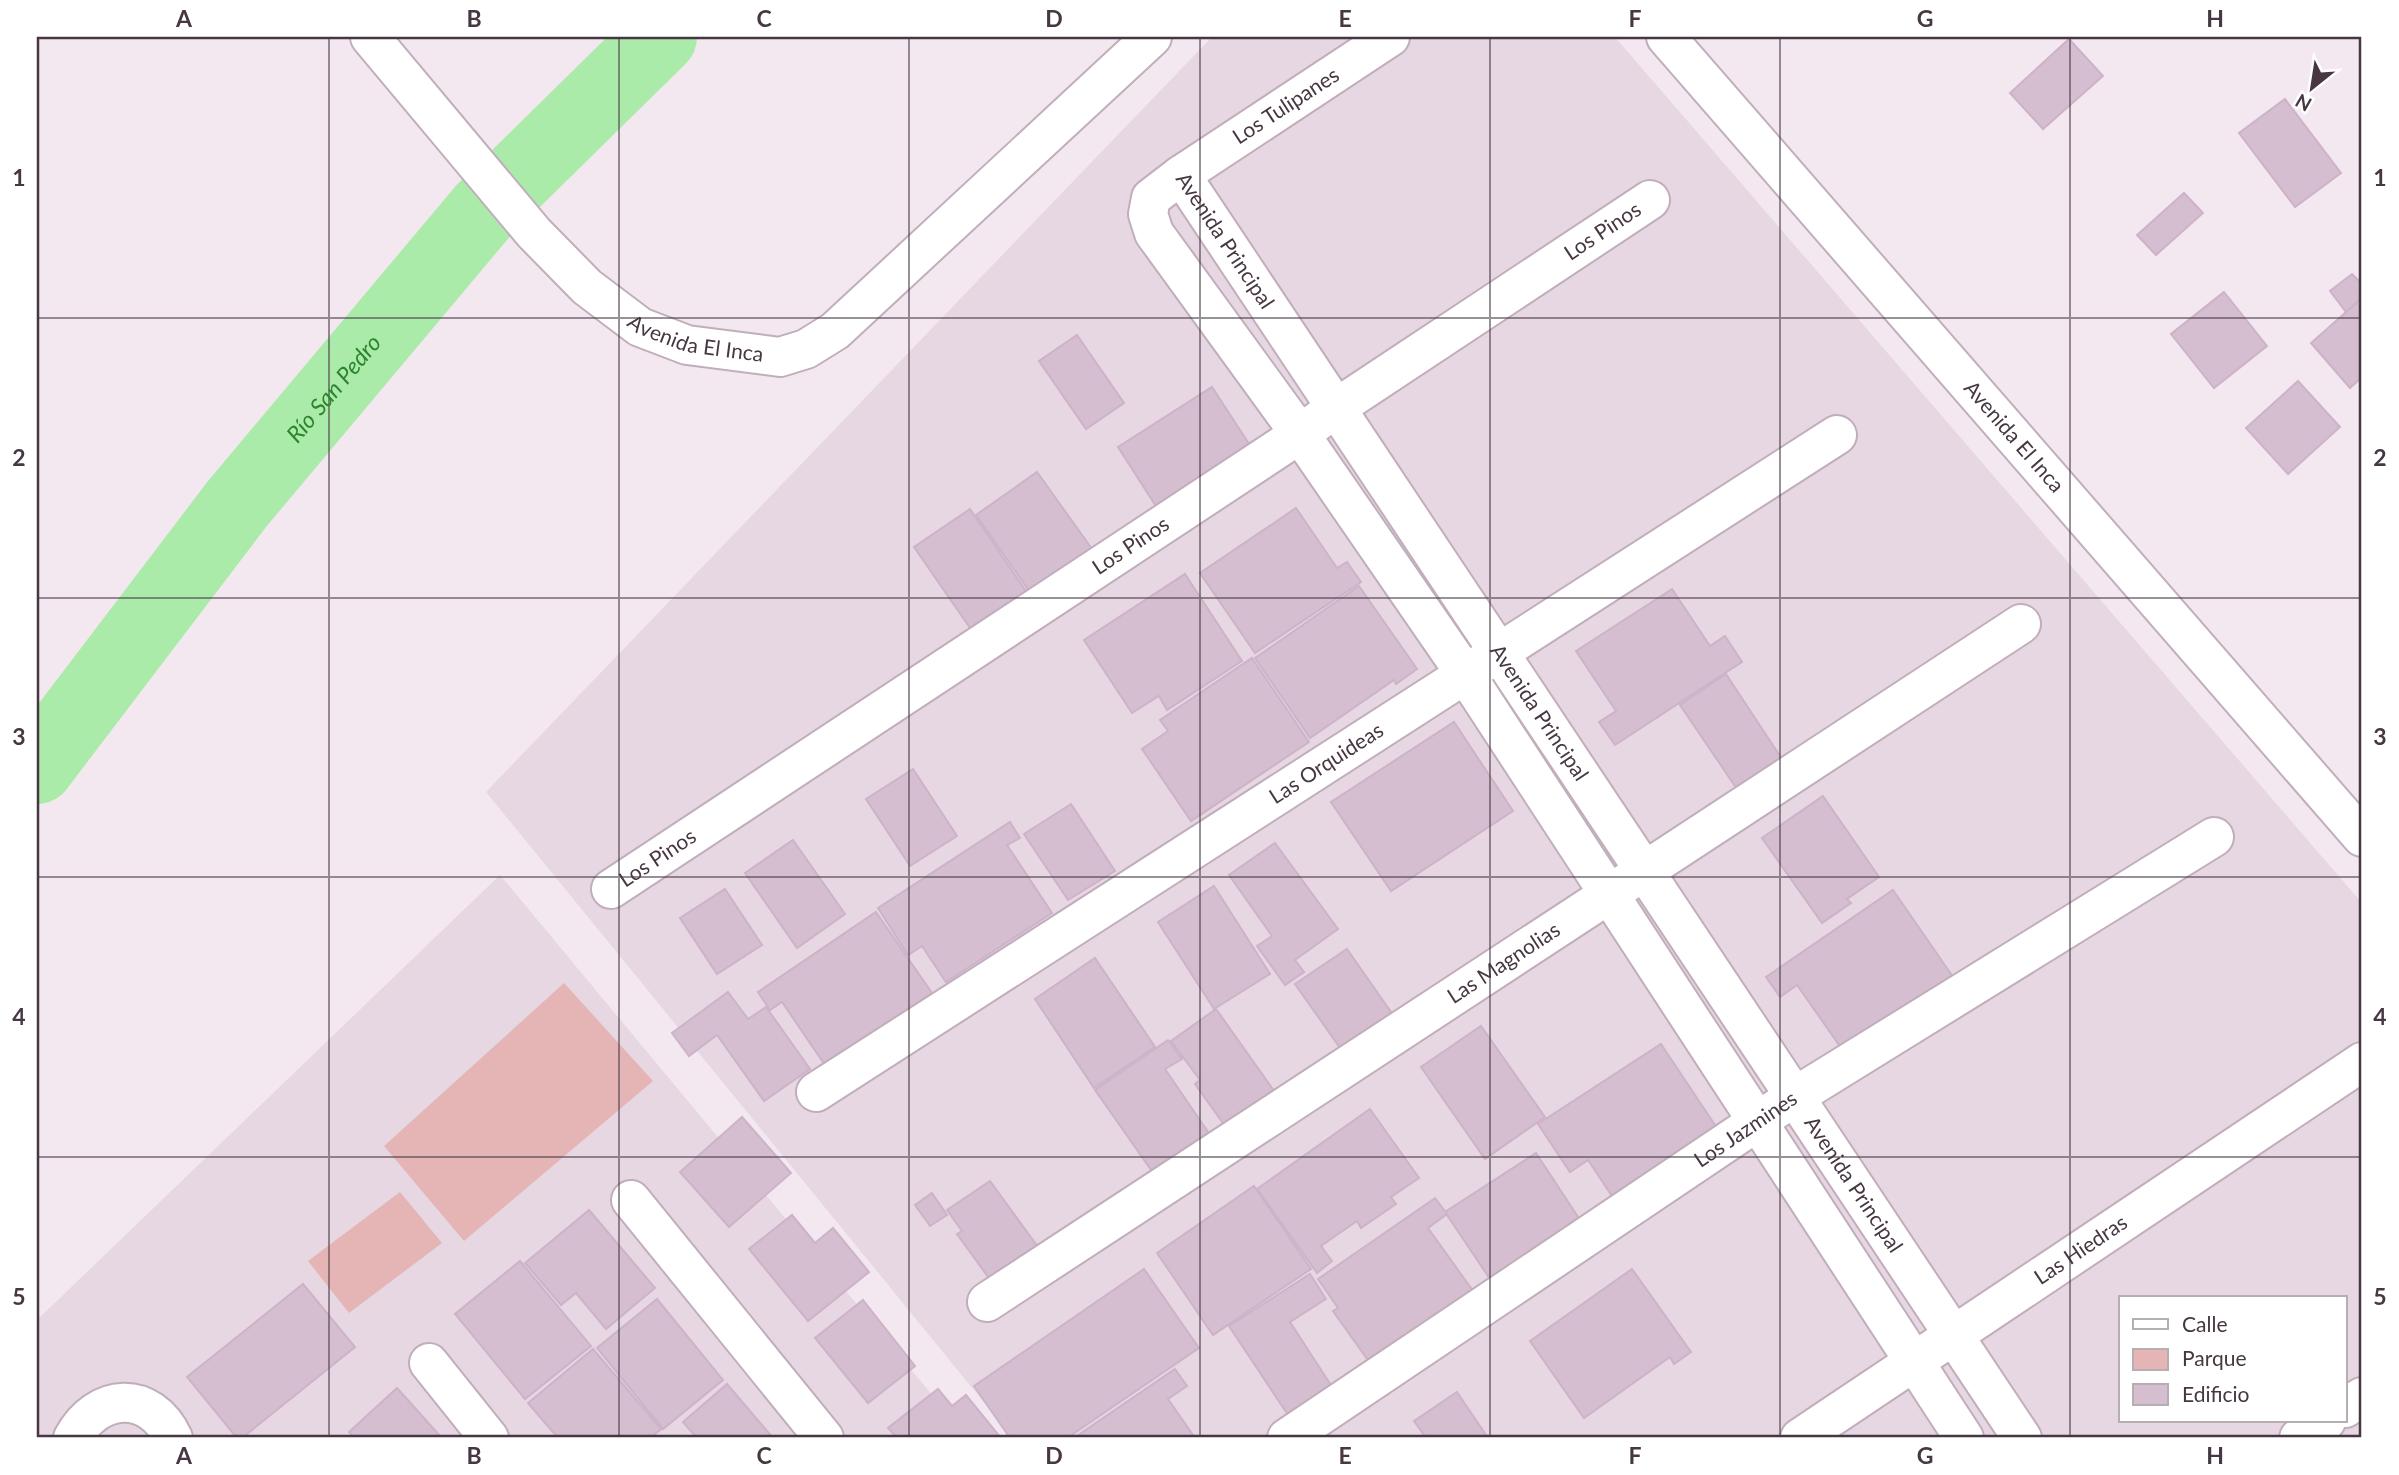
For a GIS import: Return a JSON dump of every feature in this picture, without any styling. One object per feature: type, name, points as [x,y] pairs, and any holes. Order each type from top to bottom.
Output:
[{"type":"street","name":"Avenida El Inca","points":[[370,37],[534,233],[587,287],[640,327],[687,345],[780,357],[806,349],[835,331],[1153,37]]},
{"type":"street","name":"Los Tulipanes","points":[[1181,175],[1390,37]]},
{"type":"street","name":"Avenida El Inca","points":[[1666,37],[2362,837]]},
{"type":"street","name":"Avenida Principal","points":[[1964,1438],[1466,675],[1300,434],[1154,233],[1148,214],[1151,198],[1181,175],[2022,1438]]},
{"type":"street","name":"Los Pinos","points":[[611,889],[1650,200]]},
{"type":"street","name":"Las Orquideas","points":[[816,1092],[1837,435]]},
{"type":"street","name":"Las Magnolias","points":[[987,1301],[2021,624]]},
{"type":"street","name":"Los Jazmines","points":[[1287,1438],[1794,1097],[2214,837]]},
{"type":"street","name":"Las Hiedras","points":[[1800,1438],[2362,1062]]},
{"type":"street","points":[[631,1200],[824,1438]]},
{"type":"street","points":[[429,1363],[489,1438]]},
{"type":"street","points":[[2346,1407],[2362,1397]]},
{"type":"street","points":[[73,1438],[81,1423],[95,1410],[112,1404],[131,1403],[149,1410],[163,1422],[173,1438]]},
{"type":"street","points":[[2299,1438],[2324,1422]]},
{"type":"shaded area","points":[[1212,37],[1615,37],[2362,903],[2362,1438],[1013,1438],[486,792]]},
{"type":"shaded area","points":[[500,875],[968,1438],[37,1438],[37,1320]]},
{"type":"green space","points":[[564,983],[653,1081],[464,1241],[384,1146]]},
{"type":"green space","points":[[400,1192],[442,1243],[349,1313],[308,1261]]},
{"type":"building","points":[[2069,39],[2103,76],[2043,129],[2010,93]]},
{"type":"building","points":[[2285,99],[2341,173],[2295,207],[2239,133]]},
{"type":"building","points":[[2184,193],[2203,213],[2156,255],[2137,235]]},
{"type":"building","points":[[2352,274],[2362,284],[2362,298],[2346,312],[2330,291]]},
{"type":"building","points":[[2224,292],[2267,346],[2214,388],[2171,334]]},
{"type":"building","points":[[2362,298],[2362,377],[2350,388],[2311,343]]},
{"type":"building","points":[[1077,335],[1124,403],[1086,429],[1039,361]]},
{"type":"building","points":[[2298,381],[2340,427],[2288,474],[2246,428]]},
{"type":"building","points":[[1212,387],[1253,450],[1159,511],[1118,447]]},
{"type":"building","points":[[1037,472],[1097,556],[1039,605],[976,515]]},
{"type":"building","points":[[1296,508],[1337,568],[1347,562],[1361,582],[1255,653],[1200,573]]},
{"type":"building","points":[[970,509],[1036,606],[977,638],[914,547]]},
{"type":"building","points":[[1185,574],[1242,661],[1167,710],[1159,696],[1132,713],[1084,640]]},
{"type":"building","points":[[1359,586],[1417,669],[1396,684],[1394,680],[1310,738],[1255,658]]},
{"type":"building","points":[[1672,589],[1710,646],[1725,636],[1742,662],[1615,745],[1599,722],[1616,711],[1576,651]]},
{"type":"building","points":[[1252,658],[1309,742],[1191,821],[1142,749],[1168,731],[1160,720]]},
{"type":"building","points":[[1726,674],[1782,759],[1737,789],[1680,705]]},
{"type":"building","points":[[1454,722],[1513,811],[1391,891],[1331,802]]},
{"type":"building","points":[[913,769],[957,836],[910,866],[866,799]]},
{"type":"building","points":[[1823,796],[1879,877],[1847,899],[1851,903],[1822,923],[1762,838]]},
{"type":"building","points":[[1071,804],[1115,871],[1068,900],[1024,834]]},
{"type":"building","points":[[1010,822],[1020,838],[1007,845],[1052,913],[946,982],[922,946],[908,955],[878,908]]},
{"type":"building","points":[[793,840],[845,914],[797,948],[745,873]]},
{"type":"building","points":[[1275,843],[1338,929],[1295,960],[1304,972],[1285,985],[1257,946],[1272,936],[1229,875]]},
{"type":"building","points":[[1214,886],[1270,974],[1214,1009],[1158,922]]},
{"type":"building","points":[[725,889],[762,945],[717,974],[680,918]]},
{"type":"building","points":[[1893,890],[1953,977],[1844,1052],[1797,985],[1780,997],[1766,977]]},
{"type":"building","points":[[876,912],[932,993],[825,1065],[782,1002],[770,1010],[758,992]]},
{"type":"building","points":[[1347,949],[1393,1015],[1340,1048],[1295,984]]},
{"type":"building","points":[[1095,958],[1155,1047],[1094,1088],[1035,999]]},
{"type":"building","points":[[728,992],[748,1019],[766,1007],[810,1069],[764,1101],[717,1035],[689,1056],[672,1033]]},
{"type":"building","points":[[1216,1009],[1277,1095],[1228,1130],[1195,1084],[1200,1080],[1171,1041]]},
{"type":"building","points":[[1481,1026],[1545,1117],[1485,1159],[1421,1067]]},
{"type":"building","points":[[1168,1040],[1182,1059],[1165,1069],[1210,1135],[1154,1174],[1095,1090]]},
{"type":"building","points":[[1661,1044],[1719,1131],[1614,1199],[1588,1160],[1570,1172],[1538,1124]]},
{"type":"building","points":[[1370,1109],[1419,1178],[1391,1197],[1396,1204],[1361,1228],[1357,1221],[1321,1246],[1332,1261],[1317,1273],[1257,1189]]},
{"type":"building","points":[[742,1117],[791,1173],[729,1227],[680,1172]]},
{"type":"building","points":[[1536,1153],[1580,1220],[1490,1279],[1445,1212]]},
{"type":"building","points":[[990,1181],[1038,1247],[991,1281],[957,1234],[962,1231],[947,1210]]},
{"type":"building","points":[[1254,1186],[1311,1269],[1213,1335],[1157,1253]]},
{"type":"building","points":[[932,1193],[947,1215],[930,1226],[915,1205]]},
{"type":"building","points":[[1435,1198],[1447,1214],[1428,1228],[1473,1291],[1370,1363],[1333,1311],[1338,1308],[1318,1279]]},
{"type":"building","points":[[589,1210],[655,1288],[606,1329],[576,1293],[561,1305],[525,1263]]},
{"type":"building","points":[[792,1215],[815,1243],[833,1228],[869,1272],[808,1321],[749,1249]]},
{"type":"building","points":[[520,1261],[591,1346],[525,1399],[455,1314]]},
{"type":"building","points":[[1144,1269],[1199,1348],[1067,1438],[1010,1438],[974,1386]]},
{"type":"building","points":[[1632,1269],[1691,1352],[1674,1364],[1670,1357],[1584,1418],[1530,1341]]},
{"type":"building","points":[[1310,1274],[1326,1299],[1290,1322],[1336,1393],[1292,1421],[1229,1326]]},
{"type":"building","points":[[303,1284],[355,1347],[242,1438],[237,1438],[187,1377]]},
{"type":"building","points":[[657,1299],[723,1380],[663,1429],[597,1348]]},
{"type":"building","points":[[863,1300],[915,1366],[868,1403],[815,1338]]},
{"type":"building","points":[[593,1349],[661,1429],[650,1438],[558,1438],[528,1403]]},
{"type":"building","points":[[1175,1369],[1187,1386],[1168,1399],[1195,1438],[1074,1438]]},
{"type":"building","points":[[727,1384],[773,1438],[697,1438],[683,1422]]},
{"type":"building","points":[[397,1388],[442,1438],[355,1438],[349,1432]]},
{"type":"building","points":[[938,1389],[952,1406],[966,1395],[1001,1438],[897,1438],[888,1428]]},
{"type":"building","points":[[1457,1392],[1488,1438],[1426,1438],[1414,1421]]},
{"type":"waterway","name":"Río San Pedro","points":[[37,767],[237,504],[483,211],[660,37]]}]
